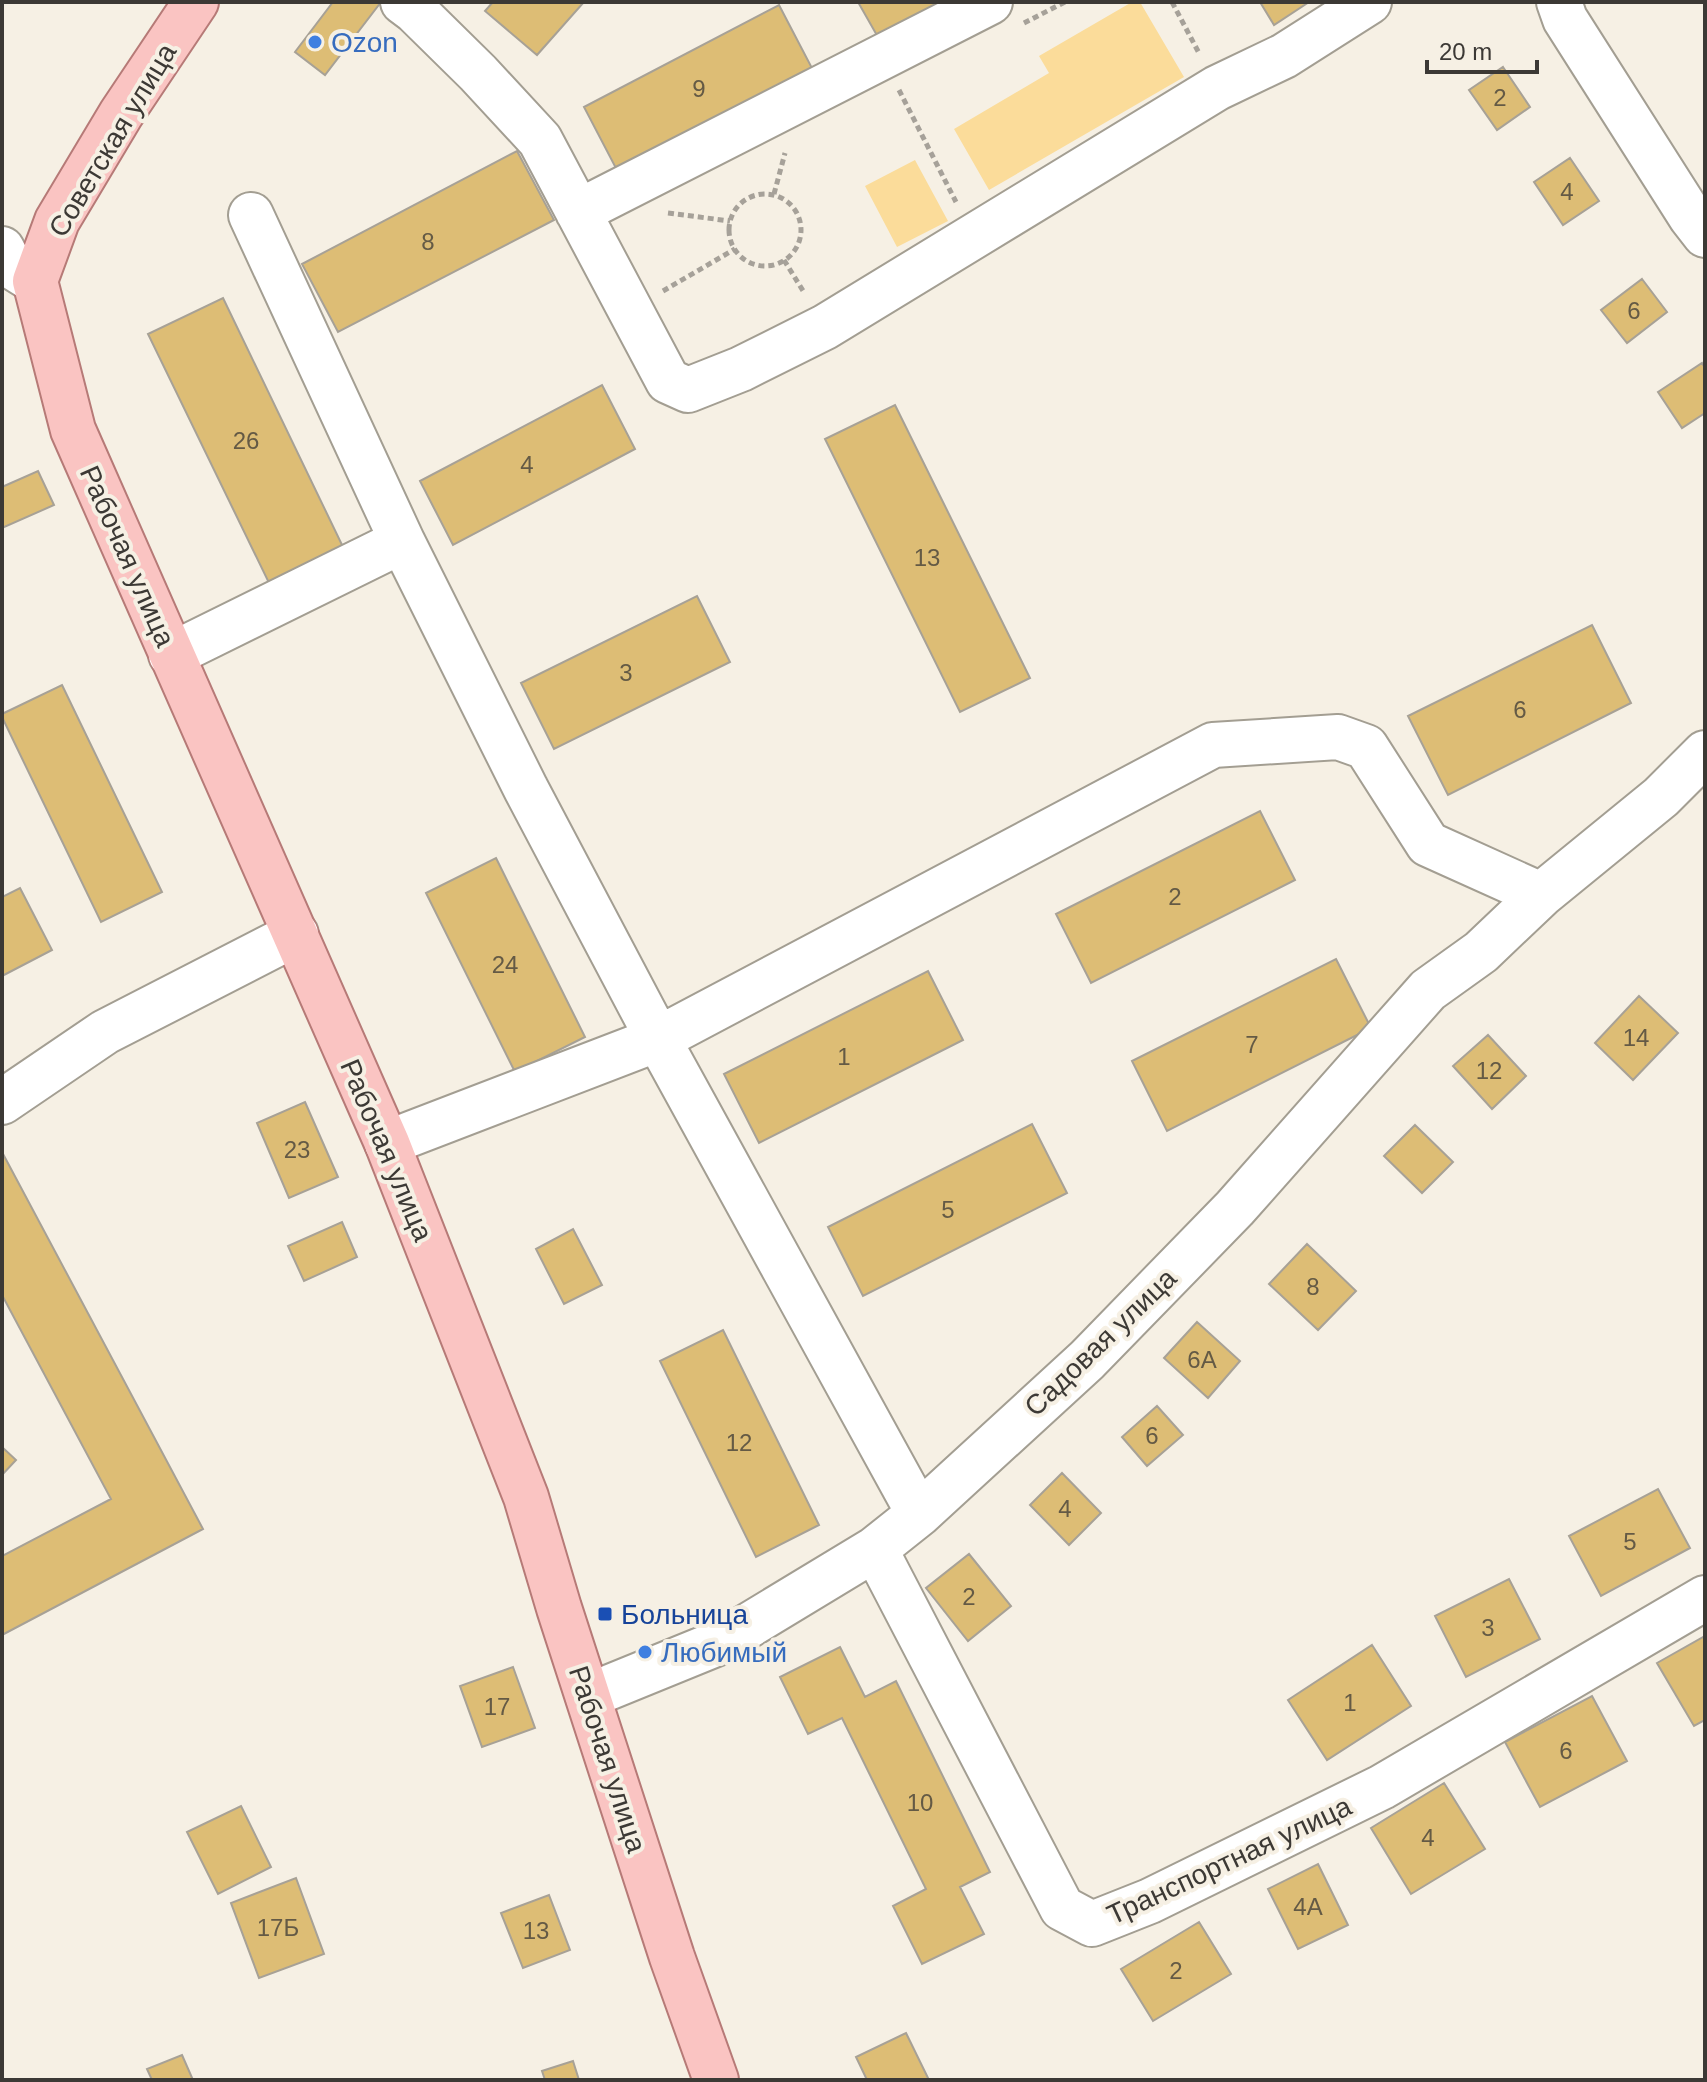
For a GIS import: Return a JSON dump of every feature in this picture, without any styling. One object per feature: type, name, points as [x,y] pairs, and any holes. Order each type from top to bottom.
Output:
[{"type":"main road","name":"Советская улица","points":[[12,266],[57,221],[121,114],[196,2]]},
{"type":"main road","name":"Рабочая улица","points":[[12,266],[73,430],[387,1143],[526,1497],[672,1957],[716,2080]]},
{"type":"street","points":[[403,2],[478,73],[540,140],[668,381],[688,390],[741,369],[825,327],[1217,88],[1284,56],[1369,2]]},
{"type":"street","points":[[578,212],[990,2]]},
{"type":"street","points":[[1559,2],[1565,19],[1705,235]]},
{"type":"street","points":[[251,215],[402,541],[526,789],[658,1039],[919,1514]]},
{"type":"street","points":[[171,655],[402,541]]},
{"type":"street","points":[[387,1143],[658,1039],[1213,745],[1338,737],[1366,747],[1428,844],[1541,895]]},
{"type":"street","name":"Садовая улица","points":[[588,1696],[723,1641],[875,1549],[919,1514],[1087,1360],[1235,1208],[1428,990],[1481,952],[1541,895],[1661,797],[1705,753]]},
{"type":"street","points":[[2,1102],[105,1032],[296,934]]},
{"type":"street","name":"Транспортная улица","points":[[875,1549],[1062,1908],[1092,1924],[1150,1901],[1382,1787],[1705,1598]]},
{"type":"path","points":[[1172,2],[1217,88]]},
{"type":"path","points":[[898,89],[973,235]]},
{"type":"path","points":[[760,194],[774,194],[787,200],[797,211],[801,238],[795,251],[784,260],[771,265],[757,265],[744,259],[735,249],[730,235],[730,221],[736,208],[747,199],[760,194]]},
{"type":"path","points":[[631,309],[735,249]]},
{"type":"shaded area","points":[[1132,2],[1140,2],[1184,77],[989,190],[954,129],[1049,73],[1039,56]]},
{"type":"shaded area","points":[[915,160],[948,221],[897,247],[865,186]]},
{"type":"building","points":[[333,2],[381,2],[325,75],[295,52]]},
{"type":"building","points":[[493,2],[584,2],[537,55],[485,11]]},
{"type":"building","points":[[858,2],[946,2],[879,39]]},
{"type":"building","points":[[1260,2],[1309,2],[1274,25]]},
{"type":"building","points":[[779,5],[814,72],[619,174],[584,107]]},
{"type":"building","points":[[1503,67],[1530,107],[1497,130],[1469,90]]},
{"type":"building","points":[[517,151],[554,220],[338,332],[302,264]]},
{"type":"building","points":[[1570,158],[1599,201],[1563,225],[1534,182]]},
{"type":"building","points":[[1642,279],[1667,312],[1627,343],[1601,310]]},
{"type":"building","points":[[223,298],[344,549],[270,585],[148,334]]},
{"type":"building","points":[[1702,363],[1705,368],[1705,413],[1682,428],[1658,392]]},
{"type":"building","points":[[602,385],[635,449],[453,545],[420,481]]},
{"type":"building","points":[[895,405],[1030,678],[960,712],[825,439]]},
{"type":"building","points":[[38,471],[54,505],[2,528],[2,487]]},
{"type":"building","points":[[697,596],[730,662],[554,749],[521,683]]},
{"type":"building","points":[[1592,625],[1631,703],[1448,795],[1408,716]]},
{"type":"building","points":[[62,685],[162,892],[101,922],[2,717],[2,714]]},
{"type":"building","points":[[1260,811],[1295,880],[1091,983],[1056,914]]},
{"type":"building","points":[[496,858],[585,1037],[515,1072],[426,893]]},
{"type":"building","points":[[20,888],[52,950],[2,976],[2,897]]},
{"type":"building","points":[[1336,959],[1371,1028],[1167,1131],[1132,1061]]},
{"type":"building","points":[[928,971],[963,1040],[759,1143],[724,1074]]},
{"type":"building","points":[[1639,996],[1678,1033],[1633,1080],[1595,1043]]},
{"type":"building","points":[[1488,1035],[1526,1076],[1492,1109],[1453,1066]]},
{"type":"building","points":[[305,1102],[338,1177],[289,1198],[257,1123]]},
{"type":"building","points":[[1032,1124],[1067,1193],[863,1296],[828,1227]]},
{"type":"building","points":[[1415,1125],[1453,1162],[1422,1193],[1384,1156]]},
{"type":"building","points":[[2,1152],[203,1529],[2,1635],[2,1556],[111,1499],[2,1295]]},
{"type":"building","points":[[342,1222],[357,1257],[304,1281],[288,1246]]},
{"type":"building","points":[[573,1229],[602,1285],[564,1304],[536,1249]]},
{"type":"building","points":[[1307,1244],[1356,1291],[1318,1330],[1269,1284]]},
{"type":"building","points":[[1197,1322],[1240,1361],[1208,1398],[1164,1358]]},
{"type":"building","points":[[723,1330],[819,1525],[756,1557],[660,1361]]},
{"type":"building","points":[[1157,1406],[1183,1435],[1147,1466],[1122,1437]]},
{"type":"building","points":[[2,1447],[16,1460],[2,1475]]},
{"type":"building","points":[[1062,1473],[1101,1513],[1069,1545],[1030,1505]]},
{"type":"building","points":[[1658,1489],[1690,1548],[1601,1596],[1569,1536]]},
{"type":"building","points":[[969,1554],[1011,1606],[968,1641],[926,1588]]},
{"type":"building","points":[[1509,1579],[1540,1639],[1466,1677],[1435,1616]]},
{"type":"building","points":[[1705,1636],[1705,1720],[1694,1726],[1657,1663]]},
{"type":"building","points":[[1372,1645],[1411,1706],[1327,1760],[1288,1700]]},
{"type":"building","points":[[840,1647],[865,1697],[896,1681],[990,1872],[960,1887],[984,1934],[922,1964],[893,1906],[926,1889],[842,1718],[808,1734],[780,1677]]},
{"type":"building","points":[[513,1667],[535,1728],[482,1747],[460,1686]]},
{"type":"building","points":[[1592,1696],[1627,1761],[1540,1807],[1505,1742]]},
{"type":"building","points":[[1444,1783],[1485,1849],[1411,1894],[1371,1828]]},
{"type":"building","points":[[241,1806],[271,1867],[218,1894],[187,1832]]},
{"type":"building","points":[[1318,1864],[1348,1925],[1298,1949],[1268,1889]]},
{"type":"building","points":[[296,1878],[324,1954],[259,1978],[231,1903]]},
{"type":"building","points":[[549,1895],[570,1950],[523,1968],[501,1913]]},
{"type":"building","points":[[1199,1922],[1231,1974],[1153,2021],[1121,1969]]},
{"type":"building","points":[[906,2033],[929,2080],[867,2080],[856,2057]]},
{"type":"building","points":[[182,2055],[193,2080],[152,2080],[147,2069]]},
{"type":"building","points":[[573,2061],[579,2080],[545,2080],[542,2071]]},
{"type":"place","name":"Ozon","points":[[315,42]]},
{"type":"place","name":"Больница","points":[[605,1614]]},
{"type":"place","name":"Любимый","points":[[645,1652]]}]
